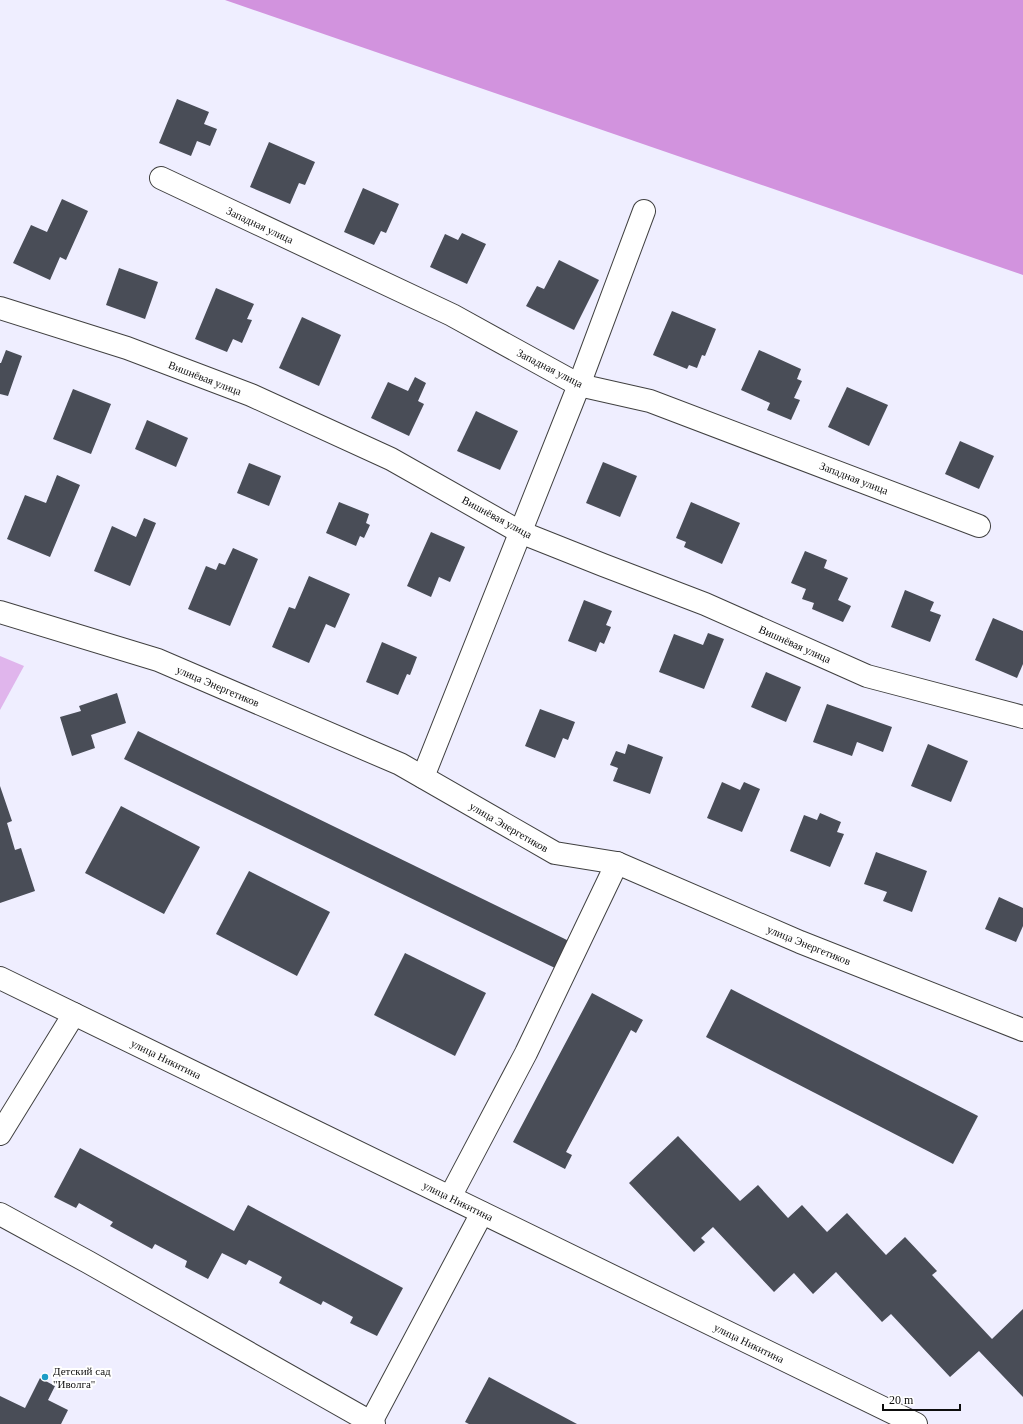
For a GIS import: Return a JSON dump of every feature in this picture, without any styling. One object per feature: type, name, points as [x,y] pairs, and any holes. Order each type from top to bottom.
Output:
[{"type":"street","name":"Западная улица","points":[[161,178],[452,315],[579,385],[650,401],[979,526]]},
{"type":"street","points":[[423,777],[579,385],[644,211]]},
{"type":"street","name":"Вишнёвая улица","points":[[0,308],[128,348],[251,395],[391,459],[520,532],[706,604],[867,676],[1023,717]]},
{"type":"street","name":"улица Энергетиков","points":[[0,612],[158,660],[400,764],[555,853],[617,863],[800,942],[1023,1030]]},
{"type":"street","points":[[450,1197],[526,1053],[617,863]]},
{"type":"street","name":"улица Никитина","points":[[0,978],[908,1422]]},
{"type":"street","points":[[0,1134],[74,1014]]},
{"type":"street","points":[[0,1214],[88,1262],[372,1423],[482,1213]]},
{"type":"shaded area","points":[[225,0],[1023,0],[1023,275]]},
{"type":"shaded area","points":[[0,656],[24,666],[0,710]]},
{"type":"building","points":[[177,99],[209,112],[204,124],[217,129],[210,146],[197,141],[191,156],[159,143]]},
{"type":"building","points":[[269,142],[315,162],[305,185],[299,183],[290,204],[250,187]]},
{"type":"building","points":[[363,188],[399,204],[386,233],[381,231],[374,245],[344,232]]},
{"type":"building","points":[[62,199],[88,211],[66,260],[60,257],[50,280],[13,263],[31,225],[47,232]]},
{"type":"building","points":[[462,233],[486,244],[467,284],[430,267],[445,234],[458,240]]},
{"type":"building","points":[[559,260],[599,280],[574,330],[526,306],[537,286],[544,289]]},
{"type":"building","points":[[119,268],[158,282],[145,319],[106,305]]},
{"type":"building","points":[[216,288],[254,304],[247,319],[252,320],[242,343],[233,339],[227,352],[195,339]]},
{"type":"building","points":[[672,311],[716,329],[705,356],[702,355],[697,368],[689,365],[687,369],[653,355]]},
{"type":"building","points":[[302,317],[341,335],[319,386],[279,368]]},
{"type":"building","points":[[6,350],[22,356],[8,396],[0,394],[0,363]]},
{"type":"building","points":[[759,350],[801,369],[797,379],[802,381],[794,398],[800,400],[791,420],[767,410],[770,403],[741,390]]},
{"type":"building","points":[[415,377],[426,383],[418,401],[424,404],[409,436],[371,418],[388,382],[408,391]]},
{"type":"building","points":[[847,387],[888,405],[869,446],[828,427]]},
{"type":"building","points":[[73,389],[111,404],[91,454],[53,439]]},
{"type":"building","points":[[476,411],[518,431],[500,470],[457,451]]},
{"type":"building","points":[[147,420],[188,438],[176,467],[135,449]]},
{"type":"building","points":[[960,441],[994,456],[979,489],[945,474]]},
{"type":"building","points":[[603,462],[637,476],[620,517],[586,503]]},
{"type":"building","points":[[249,463],[281,476],[269,506],[237,493]]},
{"type":"building","points":[[57,475],[80,485],[50,557],[7,539],[25,495],[46,503]]},
{"type":"building","points":[[339,502],[369,514],[366,523],[370,525],[364,538],[360,536],[356,546],[326,533]]},
{"type":"building","points":[[691,502],[740,523],[722,564],[684,547],[686,542],[676,538]]},
{"type":"building","points":[[144,518],[156,523],[130,586],[94,571],[112,526],[136,537]]},
{"type":"building","points":[[431,532],[465,547],[450,582],[439,577],[431,597],[407,586]]},
{"type":"building","points":[[233,548],[258,559],[230,626],[188,609],[206,566],[216,570],[219,563],[225,565]]},
{"type":"building","points":[[805,551],[827,560],[824,568],[848,578],[838,600],[851,606],[843,622],[812,609],[814,603],[802,599],[806,589],[791,583]]},
{"type":"building","points":[[309,576],[350,594],[335,628],[326,624],[309,663],[272,647],[289,607],[295,609]]},
{"type":"building","points":[[905,590],[934,602],[930,611],[941,615],[930,642],[891,627]]},
{"type":"building","points":[[584,600],[612,611],[606,625],[611,627],[604,644],[600,642],[596,652],[568,641]]},
{"type":"building","points":[[993,618],[1023,631],[1023,664],[1017,678],[975,660]]},
{"type":"building","points":[[708,633],[724,639],[704,689],[659,672],[674,634],[703,645]]},
{"type":"building","points":[[382,642],[417,657],[410,675],[407,674],[398,695],[366,682]]},
{"type":"building","points":[[766,672],[801,687],[786,722],[751,707]]},
{"type":"building","points":[[117,693],[126,723],[91,735],[95,748],[72,756],[60,717],[81,711],[79,706]]},
{"type":"building","points":[[827,704],[892,727],[883,752],[857,742],[852,756],[813,742]]},
{"type":"building","points":[[540,709],[575,722],[568,740],[563,738],[555,758],[525,746]]},
{"type":"building","points":[[138,731],[569,941],[555,968],[124,759]]},
{"type":"building","points":[[628,744],[663,757],[650,794],[613,781],[618,768],[610,765],[616,751],[625,754]]},
{"type":"building","points":[[928,744],[968,761],[951,802],[911,786]]},
{"type":"building","points":[[722,782],[740,790],[744,782],[760,789],[742,832],[707,818]]},
{"type":"building","points":[[0,786],[12,821],[7,823],[15,850],[21,848],[35,891],[0,903]]},
{"type":"building","points":[[121,806],[200,847],[164,914],[85,873]]},
{"type":"building","points":[[820,813],[841,822],[837,832],[844,834],[830,867],[790,851],[804,815],[817,820]]},
{"type":"building","points":[[876,852],[927,871],[912,912],[883,901],[887,892],[864,884]]},
{"type":"building","points":[[249,871],[330,912],[297,976],[216,934]]},
{"type":"building","points":[[999,897],[1023,908],[1023,926],[1016,942],[985,929]]},
{"type":"building","points":[[405,953],[486,993],[455,1056],[374,1015]]},
{"type":"building","points":[[731,989],[978,1116],[953,1164],[706,1037]]},
{"type":"building","points":[[592,993],[643,1020],[636,1033],[631,1030],[566,1152],[572,1155],[565,1169],[513,1142]]},
{"type":"building","points":[[678,1136],[740,1201],[758,1185],[788,1218],[802,1205],[827,1232],[847,1213],[886,1255],[905,1237],[937,1271],[932,1275],[992,1339],[1023,1309],[1023,1397],[979,1351],[950,1377],[891,1314],[882,1322],[836,1272],[813,1294],[794,1273],[774,1292],[713,1227],[701,1238],[705,1242],[694,1252],[629,1183]]},
{"type":"building","points":[[80,1148],[234,1231],[248,1205],[403,1288],[377,1336],[350,1323],[353,1317],[323,1301],[321,1305],[279,1283],[282,1277],[249,1260],[246,1265],[222,1253],[208,1279],[185,1267],[187,1261],[155,1244],[152,1249],[110,1226],[113,1222],[79,1203],[76,1208],[54,1197]]},
{"type":"building","points":[[489,1377],[577,1424],[469,1424],[465,1422]]},
{"type":"building","points":[[40,1378],[55,1386],[48,1400],[68,1410],[61,1424],[0,1424],[0,1396],[25,1408]]},
{"type":"place","name":"Детский сад \"Иволга\"","points":[[45,1377]]}]
